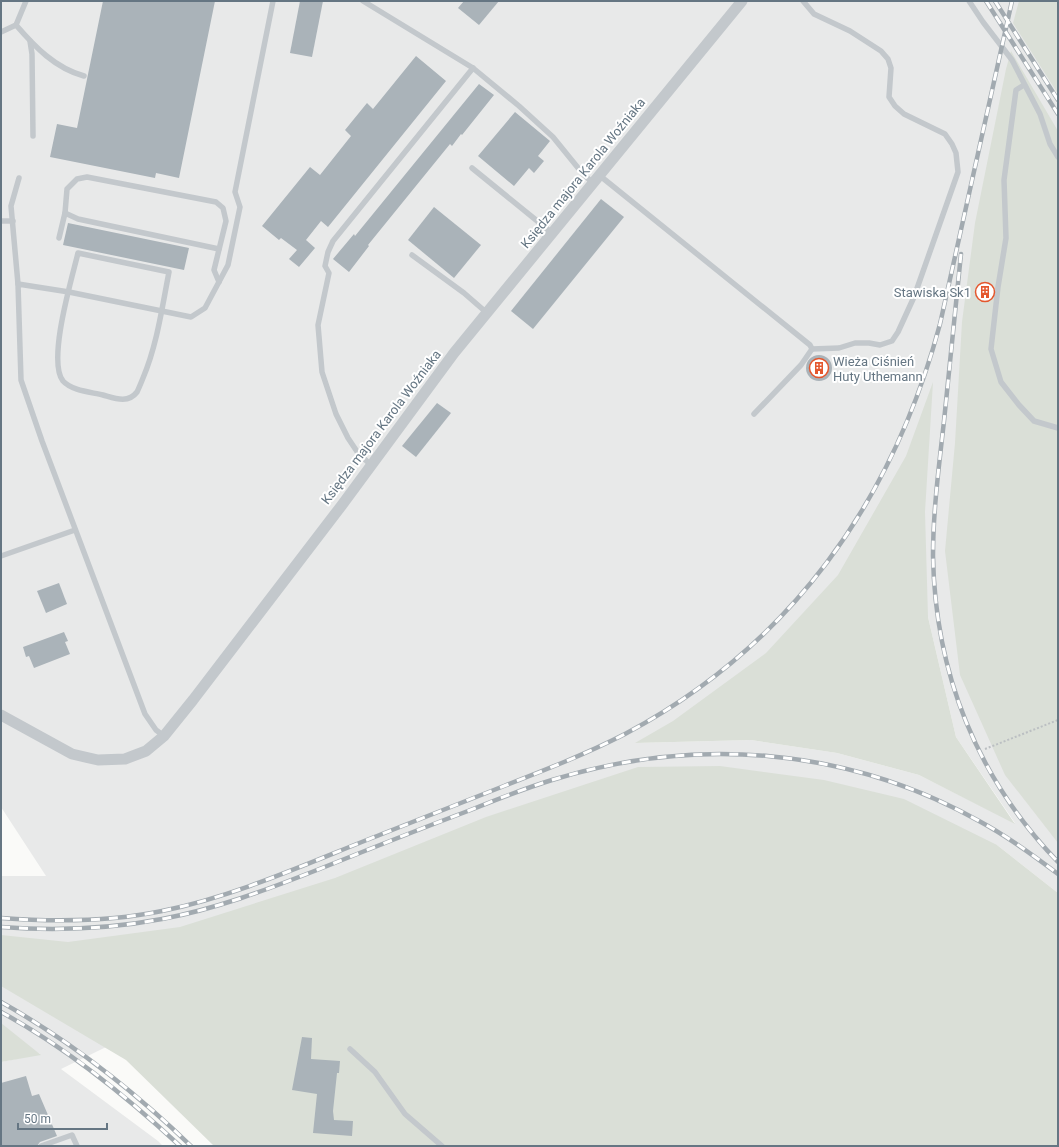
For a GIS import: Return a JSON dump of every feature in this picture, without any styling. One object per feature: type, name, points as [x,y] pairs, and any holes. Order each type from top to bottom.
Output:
[{"type":"street","name":"Księdza majora Karola Woźniaka","points":[[1,715],[72,754],[98,760],[125,759],[146,751],[164,736],[371,465],[454,353],[742,1]]},
{"type":"lane","points":[[1,32],[16,25],[26,1]]},
{"type":"lane","points":[[18,284],[69,292],[191,317],[205,308],[228,265],[240,207],[235,192],[273,1]]},
{"type":"lane","points":[[363,1],[472,68],[519,106],[553,137],[583,174],[596,179],[810,345],[812,349]]},
{"type":"lane","points":[[803,1],[814,14],[850,31],[881,51],[888,59],[891,68],[889,97],[895,106],[904,114],[945,134],[956,152],[958,172],[914,297],[898,332],[892,341],[880,345],[855,343],[839,348],[812,349]]},
{"type":"lane","points":[[969,1],[1012,60],[1040,114],[1050,144],[1058,157]]},
{"type":"lane","points":[[16,25],[30,42],[48,58],[72,73],[84,76]]},
{"type":"lane","points":[[30,42],[33,136]]},
{"type":"lane","points":[[371,465],[358,453],[348,438],[336,414],[322,372],[318,325],[329,273],[325,266],[328,252],[333,241],[472,68]]},
{"type":"lane","points":[[1024,85],[1016,90],[1004,180],[1006,238],[998,287],[991,349],[1000,382],[1019,405],[1034,421],[1058,428]]},
{"type":"lane","points":[[472,168],[552,233]]},
{"type":"lane","points":[[59,238],[65,213],[67,189],[77,179],[87,177],[216,202],[223,208],[226,221],[214,270],[219,282]]},
{"type":"lane","points":[[19,178],[11,206],[18,284],[21,380],[75,530],[145,714],[156,730],[164,736]]},
{"type":"lane","points":[[65,213],[78,219],[219,249]]},
{"type":"lane","points":[[1,221],[12,221]]},
{"type":"lane","points":[[78,253],[169,272],[161,312],[151,359],[136,393],[130,398],[122,400],[71,387],[63,381],[59,372],[58,342],[78,253]]},
{"type":"lane","points":[[412,255],[464,293],[487,313]]},
{"type":"lane","points":[[754,414],[801,365],[812,349]]},
{"type":"lane","points":[[1,556],[75,530]]},
{"type":"lane","points":[[350,1049],[375,1072],[405,1114],[442,1146]]},
{"type":"lane","points":[[41,1146],[72,1135],[77,1146]]},
{"type":"path","points":[[985,749],[1058,720]]},
{"type":"shaded area","points":[[1,1],[1058,1],[1058,893],[997,845],[141,1030],[61,1069],[163,1146],[1,1146],[1,1062],[40,1054],[1,1034],[1,876],[46,876],[1,807]],"holes":[[[928,617],[956,737],[1015,823],[919,775],[837,753],[751,740],[636,743],[700,709],[782,646]]]},
{"type":"shaded area","points":[[1019,1],[1058,1],[1058,94],[1013,23]]},
{"type":"shaded area","points":[[1011,51],[1058,131],[1058,843],[1005,775],[960,675],[945,551],[955,443],[962,322],[975,223],[1006,69]]},
{"type":"shaded area","points":[[933,382],[925,512],[928,617],[956,737],[1015,824],[919,775],[837,753],[751,740],[635,743],[673,721],[766,653],[838,575],[906,456]]},
{"type":"shaded area","points":[[720,766],[824,780],[904,799],[997,845],[1058,893],[1058,1146],[214,1146],[126,1060],[1,986],[1,935],[68,942],[180,927],[335,878],[486,817],[638,767]]},
{"type":"shaded area","points":[[1,1023],[41,1055],[1,1062]]},
{"type":"building","points":[[103,1],[215,1],[179,178],[156,173],[155,178],[50,157],[57,124],[77,128]]},
{"type":"building","points":[[300,1],[323,1],[312,57],[290,53]]},
{"type":"building","points":[[464,1],[499,1],[479,25],[458,8]]},
{"type":"building","points":[[416,56],[446,81],[328,227],[321,221],[306,240],[315,248],[299,267],[289,259],[297,250],[281,238],[279,240],[262,226],[310,167],[320,175],[351,136],[345,130],[367,103],[373,109]]},
{"type":"building","points":[[479,84],[494,95],[462,135],[461,134],[452,146],[450,144],[368,245],[369,246],[349,272],[333,259],[354,234],[355,236]]},
{"type":"building","points":[[515,112],[550,141],[538,156],[544,161],[534,173],[529,168],[514,186],[478,156]]},
{"type":"building","points":[[601,199],[624,217],[533,329],[511,311]]},
{"type":"building","points":[[434,207],[481,245],[454,278],[408,240]]},
{"type":"building","points":[[68,223],[189,248],[184,270],[63,245]]},
{"type":"building","name":"Stawiska Sk1","points":[[981,283],[991,284],[989,301],[979,300]]},
{"type":"building","name":"Wieża Ciśnień Huty Uthemann","points":[[819,355],[828,359],[832,368],[828,377],[819,381],[810,377],[806,368],[810,359]]},
{"type":"building","points":[[437,403],[451,413],[416,457],[402,446]]},
{"type":"building","points":[[59,583],[67,604],[46,613],[37,591]]},
{"type":"building","points":[[64,632],[68,641],[65,642],[70,654],[34,668],[29,656],[26,657],[23,647]]},
{"type":"building","points":[[302,1037],[312,1038],[311,1059],[340,1061],[339,1073],[337,1073],[333,1111],[334,1120],[353,1121],[352,1136],[313,1133],[317,1094],[292,1090]]},
{"type":"building","points":[[26,1076],[32,1096],[39,1094],[57,1136],[40,1142],[37,1146],[1,1146],[1,1083]]},
{"type":"railway","points":[[986,1],[1058,114]]},
{"type":"railway","points":[[995,1],[1058,100]]},
{"type":"railway","points":[[1,918],[41,920],[102,919],[142,915],[190,905],[218,897],[301,867],[565,762],[625,734],[684,698],[737,658],[785,613],[826,563],[863,509],[894,451],[919,389],[940,324],[1012,1]]},
{"type":"railway","points":[[961,254],[934,522],[933,556],[936,599],[942,641],[952,682],[966,721],[983,759],[1029,830],[1058,862]]},
{"type":"railway","points":[[1,927],[41,929],[102,927],[182,915],[260,892],[530,787],[552,780],[606,766],[660,757],[715,754],[770,756],[824,764],[877,777],[929,796],[979,821],[1020,846],[1058,874]]},
{"type":"railway","points":[[1,1002],[27,1017],[77,1050],[101,1068],[124,1086],[191,1146]]},
{"type":"railway","points":[[1,1012],[49,1041],[95,1073],[180,1146]]},
{"type":"place","name":"Stawiska Sk1","points":[[985,292]]},
{"type":"place","name":"Wieża Ciśnień Huty Uthemann","points":[[819,368]]}]
